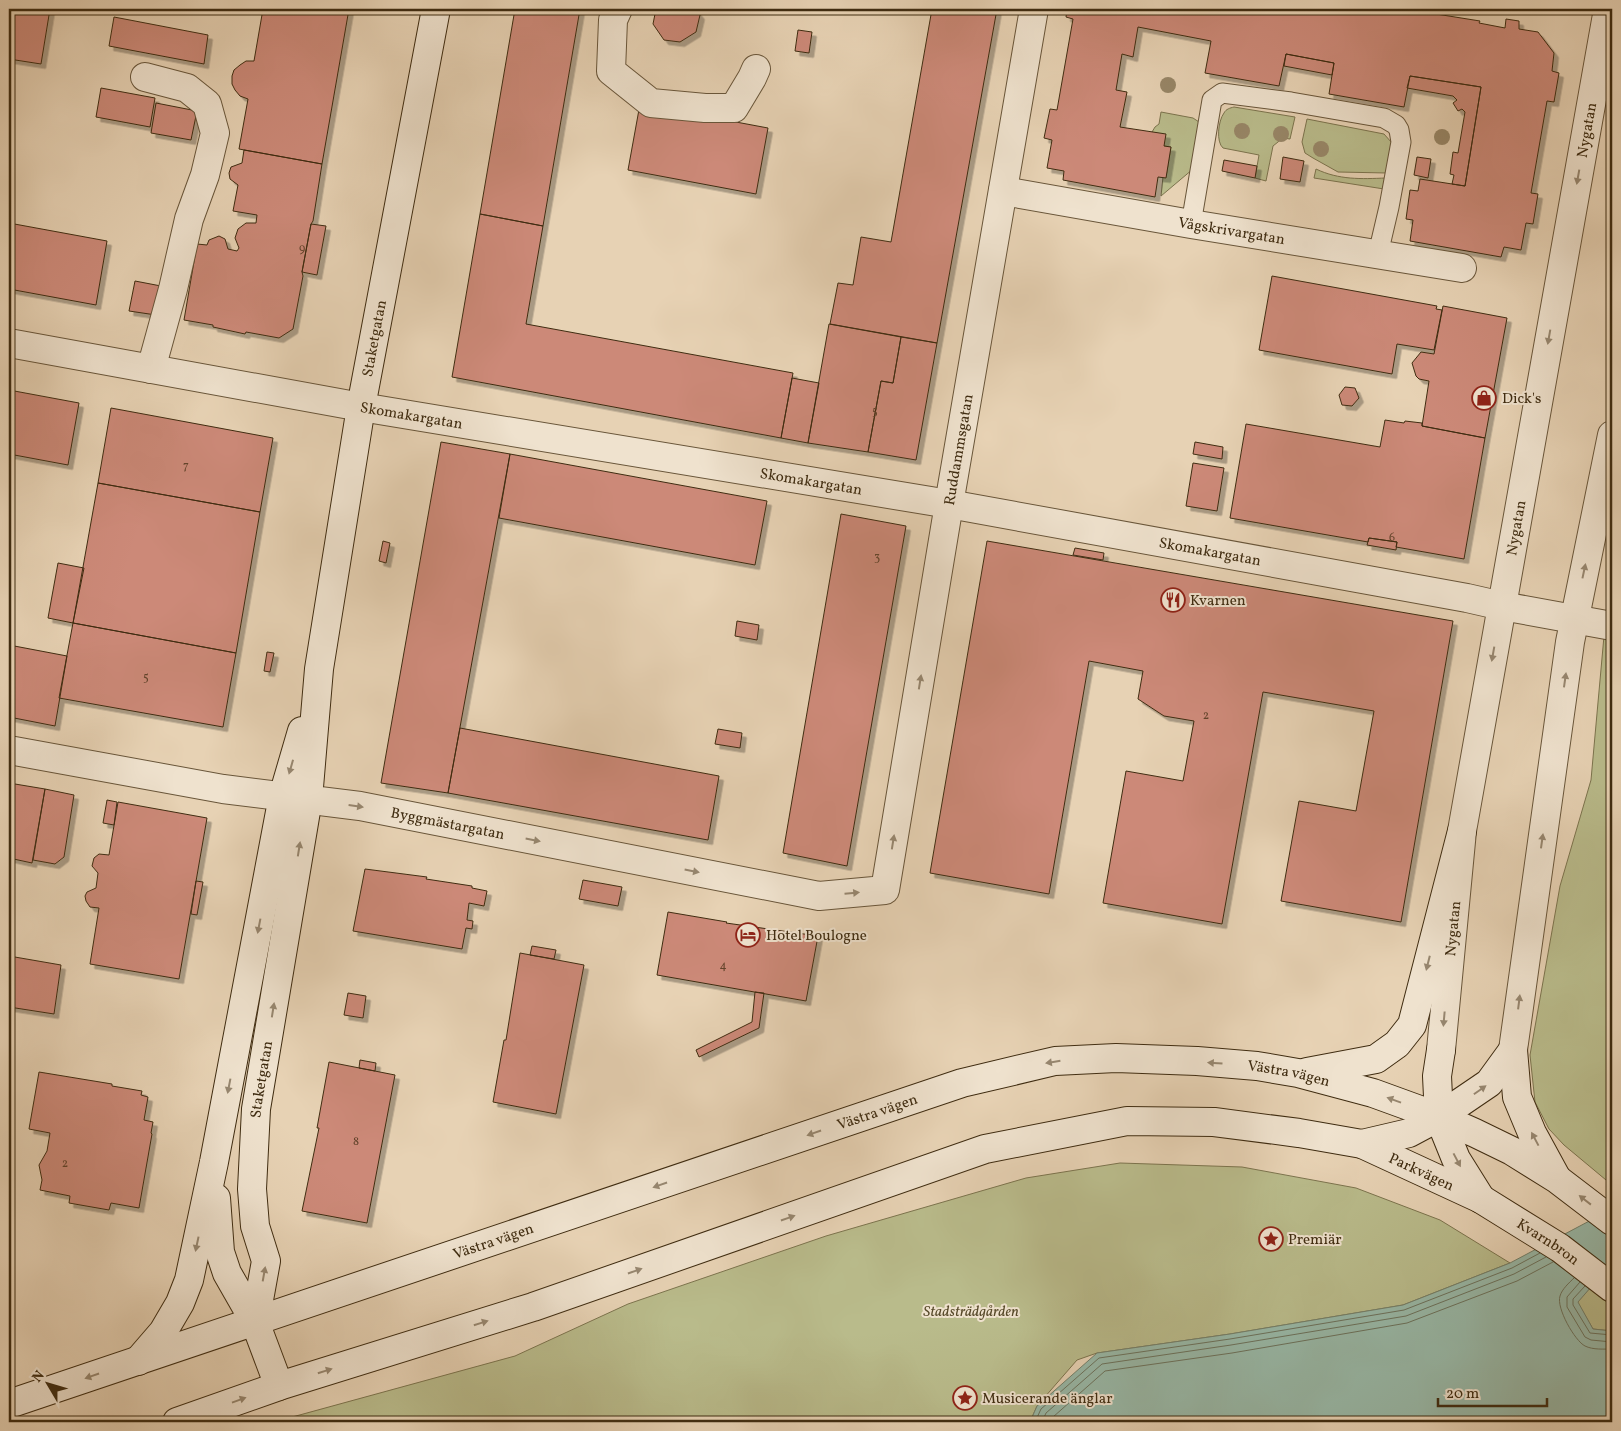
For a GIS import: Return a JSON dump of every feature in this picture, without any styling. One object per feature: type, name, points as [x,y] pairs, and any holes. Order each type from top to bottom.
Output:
[{"type":"main road","name":"Staketgatan","points":[[138,1361],[163,1332],[180,1303],[186,1288],[295,798],[319,670],[360,407],[436,9]]},
{"type":"main road","points":[[618,9],[613,20],[611,70],[651,103],[705,108],[734,108],[756,69]]},
{"type":"main road","name":"Ruddammsgatan","points":[[885,890],[1034,9]]},
{"type":"main road","name":"Nygatan","points":[[1482,1199],[1456,1159],[1440,1117],[1437,1076],[1462,831],[1608,9]]},
{"type":"main road","points":[[145,77],[187,88],[207,104],[215,133],[205,175],[189,219],[151,369]]},
{"type":"main road","name":"Vågskrivargatan","points":[[1002,191],[1462,268]]},
{"type":"main road","name":"Skomakargatan","points":[[9,343],[360,407],[949,504],[1612,626]]},
{"type":"main road","points":[[1612,434],[1574,619],[1513,1050],[1518,1097],[1532,1133],[1557,1179],[1612,1221]]},
{"type":"main road","name":"Byggmästargatan","points":[[9,750],[223,788],[360,806],[819,896],[885,890]]},
{"type":"main road","name":"Staketgatan","points":[[256,1322],[266,1261],[255,1226],[252,1189],[256,1109],[295,798]]},
{"type":"main road","points":[[1298,1074],[1376,1059],[1397,1044],[1412,1024],[1462,831]]},
{"type":"main road","points":[[177,1422],[279,1386],[533,1307],[985,1149],[1127,1121],[1214,1122],[1299,1133],[1362,1144],[1409,1133],[1440,1117],[1489,1083],[1513,1050]]},
{"type":"main road","name":"Västra vägen","points":[[9,1404],[962,1082],[1055,1061],[1116,1058],[1249,1065],[1298,1074],[1374,1093],[1440,1117],[1512,1151],[1557,1179]]},
{"type":"main road","name":"Parkvägen","points":[[1362,1144],[1482,1199]]},
{"type":"main road","name":"Staketgatan","points":[[214,1162],[220,1252],[227,1273],[256,1322]]},
{"type":"main road","name":"Kvarnbron","points":[[1482,1199],[1560,1248],[1612,1288]]},
{"type":"main road","points":[[256,1322],[279,1386]]},
{"type":"lane","points":[[1191,224],[1212,100],[1222,93],[1297,103],[1384,118],[1396,125],[1400,130],[1401,142],[1395,177],[1378,254]]},
{"type":"green space","points":[[1234,107],[1295,117],[1290,139],[1283,138],[1273,146],[1266,181],[1255,178],[1259,155],[1223,148],[1219,141],[1220,121],[1226,111]]},
{"type":"green space","points":[[1161,112],[1193,118],[1199,122],[1193,169],[1161,196],[1163,177],[1166,177],[1171,147],[1164,146],[1152,132],[1159,124]]},
{"type":"green space","points":[[1307,119],[1384,134],[1392,143],[1387,173],[1338,172],[1305,153],[1302,142]]},
{"type":"green space","points":[[1316,169],[1342,177],[1386,178],[1384,189],[1314,178]]},
{"type":"green space","points":[[1604,636],[1612,638],[1612,1185],[1564,1145],[1549,1129],[1535,1102],[1530,1055],[1560,886],[1591,780]]},
{"type":"green space","name":"Stadsträdgården","points":[[1120,1163],[1242,1167],[1356,1188],[1440,1220],[1510,1263],[1403,1305],[1230,1334],[1097,1353],[1077,1360],[1037,1406],[1030,1422],[274,1422],[515,1356],[628,1304],[826,1236],[1026,1178]]},
{"type":"green space","points":[[1612,1265],[1612,1331],[1593,1329],[1577,1302]]},
{"type":"water","points":[[1612,1209],[1612,1265],[1578,1302],[1593,1329],[1612,1331],[1612,1422],[1030,1422],[1037,1406],[1097,1353],[1230,1334],[1403,1305],[1510,1263]]},
{"type":"building","points":[[9,9],[50,9],[41,64],[9,59]]},
{"type":"building","points":[[263,9],[349,9],[322,164],[239,149],[248,99],[240,96],[235,90],[232,84],[232,76],[234,70],[240,65],[246,61],[254,61]]},
{"type":"building","points":[[515,9],[580,9],[543,226],[480,214]]},
{"type":"building","points":[[656,9],[695,9],[700,15],[696,32],[680,42],[664,40],[653,24]]},
{"type":"building","points":[[932,9],[997,9],[937,343],[830,324],[838,283],[853,285],[861,237],[891,242]]},
{"type":"building","points":[[1067,9],[1405,9],[1480,21],[1479,23],[1505,28],[1506,19],[1519,21],[1519,29],[1538,32],[1554,53],[1552,71],[1559,73],[1554,102],[1547,101],[1531,193],[1538,194],[1533,224],[1526,223],[1521,250],[1504,247],[1501,257],[1410,241],[1413,220],[1406,219],[1410,190],[1418,191],[1420,179],[1465,186],[1481,87],[1410,76],[1404,107],[1329,94],[1334,63],[1286,54],[1279,86],[1205,73],[1211,41],[1138,27],[1133,57],[1122,54],[1116,90],[1127,92],[1120,127],[1166,134],[1164,146],[1171,147],[1166,178],[1158,177],[1155,197],[1063,180],[1064,171],[1047,168],[1052,140],[1044,138],[1050,109],[1057,110],[1073,19],[1066,17]]},
{"type":"building","points":[[114,17],[208,35],[204,64],[109,46]]},
{"type":"building","points":[[798,30],[812,32],[809,53],[795,51]]},
{"type":"building","points":[[1286,54],[1334,63],[1332,75],[1284,66]]},
{"type":"building","points":[[1410,76],[1481,87],[1465,186],[1452,184],[1454,175],[1450,174],[1453,152],[1458,153],[1465,112],[1462,109],[1458,111],[1453,103],[1457,100],[1453,96],[1407,88]]},
{"type":"building","points":[[101,88],[155,98],[150,127],[96,117]]},
{"type":"building","points":[[156,103],[197,111],[191,140],[151,133]]},
{"type":"building","points":[[640,104],[768,128],[756,194],[628,170]]},
{"type":"building","points":[[244,150],[322,164],[293,329],[279,338],[246,332],[245,334],[213,327],[213,325],[184,320],[197,244],[207,245],[209,240],[219,236],[225,239],[228,249],[237,251],[239,248],[235,238],[238,229],[246,223],[256,223],[257,215],[233,211],[238,185],[230,179],[229,173],[231,167],[242,163]]},
{"type":"building","points":[[1283,157],[1304,161],[1300,182],[1280,179]]},
{"type":"building","points":[[1417,157],[1431,159],[1428,178],[1414,175]]},
{"type":"building","points":[[1224,160],[1257,166],[1255,178],[1222,171]]},
{"type":"building","points":[[480,214],[543,226],[526,324],[793,373],[781,438],[452,377]]},
{"type":"building","points":[[9,223],[107,241],[96,305],[9,289]]},
{"type":"building","points":[[311,224],[326,226],[317,275],[302,272]]},
{"type":"building","points":[[1272,276],[1437,306],[1436,309],[1442,310],[1434,350],[1397,344],[1392,374],[1259,350]]},
{"type":"building","points":[[135,281],[161,286],[156,315],[129,311]]},
{"type":"building","points":[[1443,306],[1507,318],[1485,438],[1422,426],[1429,381],[1419,379],[1416,376],[1412,363],[1421,352],[1434,354]]},
{"type":"building","points":[[829,324],[901,337],[893,383],[881,381],[868,452],[808,443]]},
{"type":"building","points":[[901,337],[937,343],[916,460],[868,452],[881,381],[893,383]]},
{"type":"building","points":[[792,378],[819,383],[808,443],[781,438]]},
{"type":"building","points":[[1345,387],[1355,388],[1359,398],[1352,406],[1342,405],[1339,395]]},
{"type":"building","points":[[9,390],[79,403],[68,465],[9,454]]},
{"type":"building","points":[[111,408],[273,438],[260,512],[98,483]]},
{"type":"building","points":[[1385,420],[1422,423],[1422,426],[1485,438],[1464,559],[1396,547],[1397,542],[1369,538],[1368,542],[1230,518],[1246,424],[1380,447]]},
{"type":"building","points":[[441,442],[510,454],[448,793],[381,783]]},
{"type":"building","points":[[1195,442],[1223,447],[1222,459],[1193,454]]},
{"type":"building","points":[[510,454],[767,501],[755,565],[499,518]]},
{"type":"building","points":[[1193,463],[1224,468],[1217,511],[1186,506]]},
{"type":"building","points":[[98,483],[260,512],[236,653],[73,623]]},
{"type":"building","points":[[841,514],[906,526],[847,866],[783,853]]},
{"type":"building","points":[[1369,538],[1397,542],[1396,550],[1367,545]]},
{"type":"building","points":[[383,541],[390,543],[386,563],[379,561]]},
{"type":"building","points":[[987,541],[1453,621],[1401,922],[1281,901],[1299,801],[1356,811],[1374,711],[1263,692],[1222,924],[1103,903],[1126,771],[1183,781],[1194,721],[1164,716],[1138,699],[1143,671],[1089,661],[1049,894],[930,873]]},
{"type":"building","points":[[1075,548],[1104,553],[1103,560],[1073,555]]},
{"type":"building","points":[[58,563],[84,568],[73,623],[48,618]]},
{"type":"building","points":[[737,621],[759,625],[757,640],[735,636]]},
{"type":"building","points":[[73,623],[236,653],[223,727],[59,698]]},
{"type":"building","points":[[9,645],[67,656],[55,726],[9,717]]},
{"type":"building","points":[[267,652],[274,653],[270,672],[264,671]]},
{"type":"building","points":[[460,728],[719,776],[708,840],[448,793]]},
{"type":"building","points":[[718,729],[742,733],[740,748],[715,744]]},
{"type":"building","points":[[9,783],[45,789],[32,863],[9,858]]},
{"type":"building","points":[[45,789],[74,795],[64,857],[55,864],[33,860]]},
{"type":"building","points":[[107,800],[117,802],[114,825],[103,823]]},
{"type":"building","points":[[118,802],[207,818],[179,979],[90,964],[99,908],[90,907],[85,896],[87,892],[96,888],[98,873],[92,866],[94,858],[99,854],[109,855]]},
{"type":"building","points":[[365,869],[427,877],[426,879],[472,886],[472,888],[487,891],[484,906],[469,903],[467,920],[473,921],[472,929],[466,928],[462,949],[353,931]]},
{"type":"building","points":[[583,880],[622,887],[618,906],[579,899]]},
{"type":"building","points":[[196,881],[203,882],[197,915],[191,914]]},
{"type":"building","points":[[668,912],[726,923],[818,936],[806,1001],[657,975]]},
{"type":"building","points":[[532,946],[556,950],[554,959],[530,955]]},
{"type":"building","points":[[520,953],[584,965],[556,1114],[493,1102],[504,1040],[506,1040]]},
{"type":"building","points":[[9,956],[61,965],[54,1014],[9,1007]]},
{"type":"building","points":[[755,992],[764,993],[759,1028],[699,1057],[696,1050],[752,1022]]},
{"type":"building","points":[[348,993],[366,996],[363,1018],[344,1015]]},
{"type":"building","points":[[360,1060],[376,1063],[375,1071],[359,1068]]},
{"type":"building","points":[[329,1062],[395,1075],[367,1223],[302,1211],[319,1128],[317,1128]]},
{"type":"building","points":[[39,1072],[112,1084],[112,1086],[142,1091],[141,1095],[148,1097],[144,1120],[153,1122],[139,1208],[111,1203],[109,1210],[69,1203],[70,1196],[40,1190],[42,1180],[39,1165],[47,1151],[50,1133],[29,1129]]},
{"type":"place","name":"Dick's","points":[[1484,398]]},
{"type":"place","name":"Kvarnen","points":[[1173,600]]},
{"type":"place","name":"Hotel Boulogne","points":[[748,935]]},
{"type":"place","name":"Premiär","points":[[1271,1239]]},
{"type":"place","name":"Musicerande änglar","points":[[965,1398]]}]
